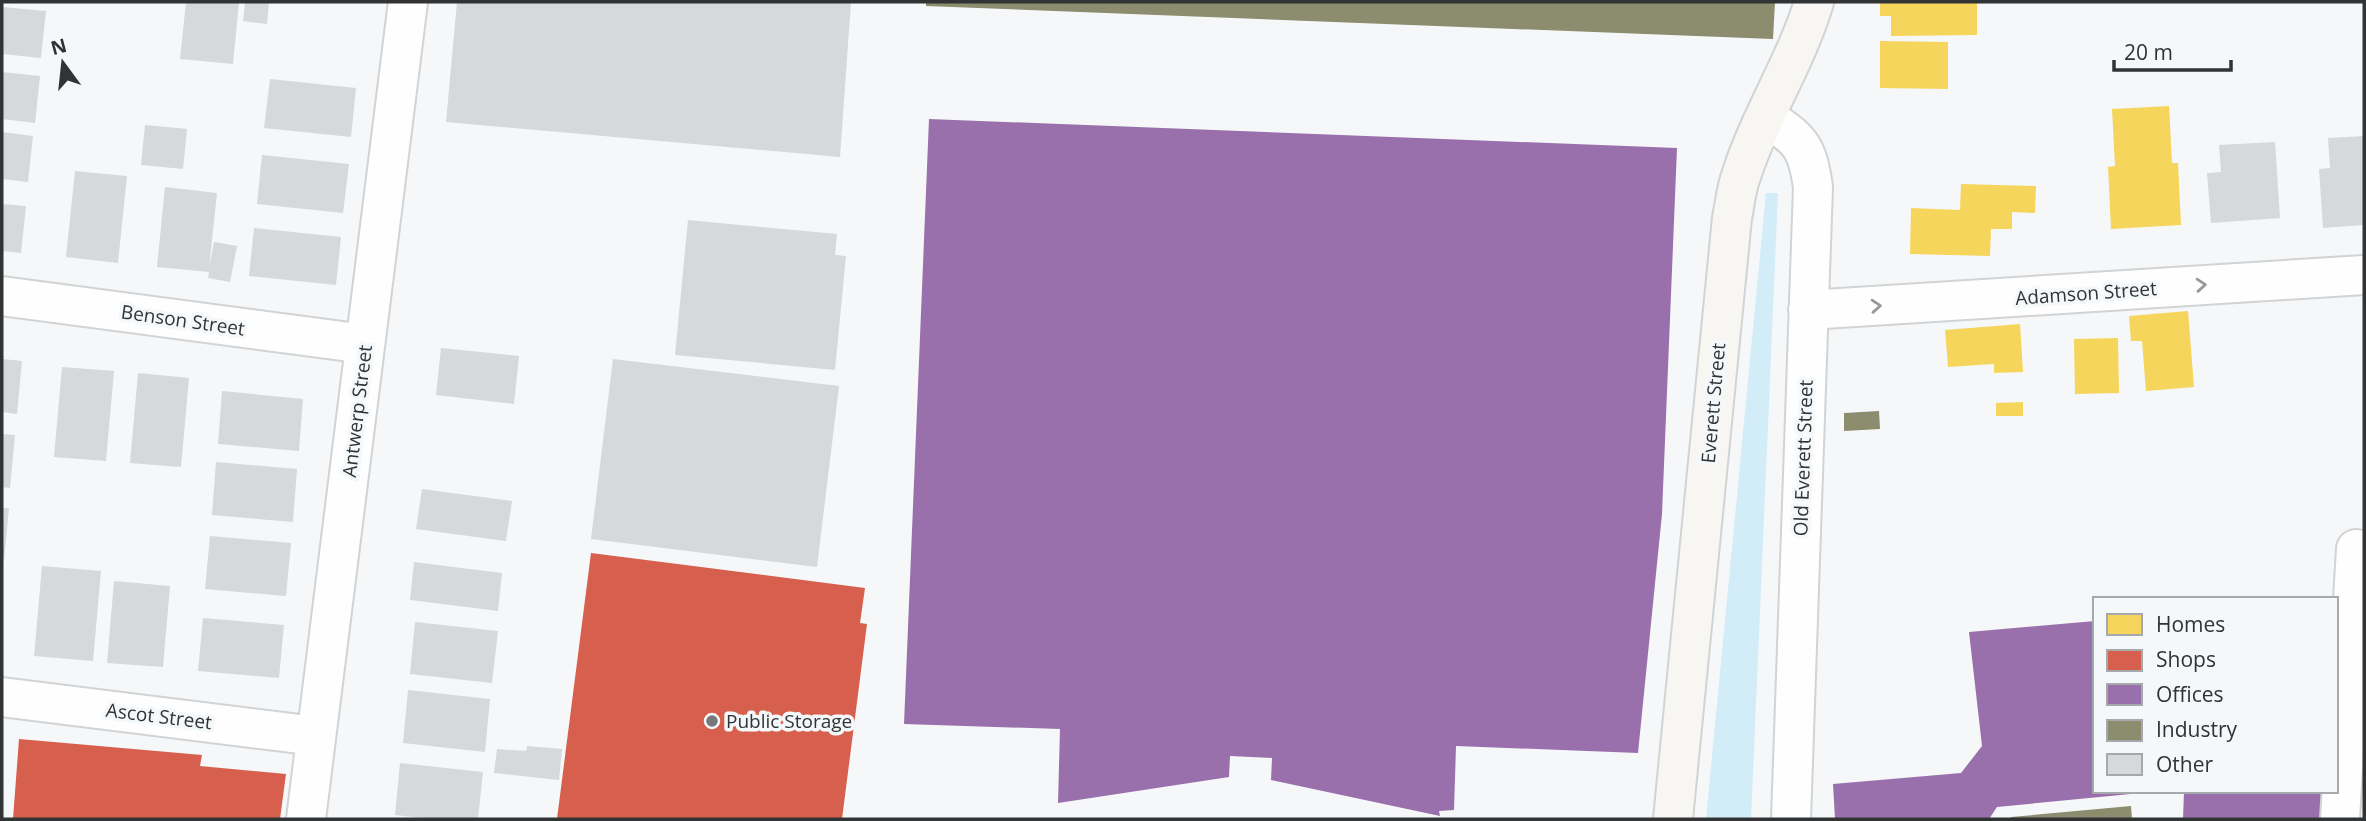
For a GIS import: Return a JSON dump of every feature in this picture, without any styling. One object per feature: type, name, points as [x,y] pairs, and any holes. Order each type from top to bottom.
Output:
[{"type":"street","name":"Antwerp Street","points":[[306,819],[408,2]]},
{"type":"street","name":"Everett Street","points":[[1673,819],[1732,218],[1740,178],[1804,33],[1814,2]]},
{"type":"street","name":"Old Everett Street","points":[[1766,117],[1801,143],[1810,162],[1813,187],[1791,819]]},
{"type":"street","name":"Adamson Street","points":[[1808,310],[2364,275]]},
{"type":"street","name":"Benson Street","points":[[2,296],[365,344]]},
{"type":"street","points":[[2340,819],[2356,549]]},
{"type":"street","name":"Ascot Street","points":[[2,697],[316,736]]},
{"type":"shaded area","points":[[1766,193],[1778,193],[1751,819],[1706,819]]},
{"type":"building: Homes","points":[[1880,2],[1977,2],[1977,35],[1891,36],[1891,16],[1880,16]]},
{"type":"building: Homes","points":[[1880,41],[1948,42],[1948,89],[1880,88]]},
{"type":"building: Homes","points":[[2169,106],[2172,163],[2178,163],[2181,225],[2111,229],[2108,167],[2115,166],[2112,109]]},
{"type":"building: Homes","points":[[1961,184],[2036,186],[2035,213],[2012,212],[2012,229],[1991,229],[1990,256],[1910,254],[1911,208],[1960,210]]},
{"type":"building: Homes","points":[[2188,311],[2194,387],[2146,391],[2142,341],[2131,341],[2129,316]]},
{"type":"building: Homes","points":[[2020,324],[2023,372],[1994,373],[1994,364],[1948,367],[1945,330]]},
{"type":"building: Homes","points":[[2118,338],[2119,393],[2075,394],[2074,339]]},
{"type":"building: Homes","points":[[2023,402],[2023,416],[1996,416],[1996,403]]},
{"type":"building: Shops","name":"Public Storage","points":[[591,553],[865,588],[860,623],[867,624],[842,819],[557,819]]},
{"type":"building: Shops","points":[[19,739],[202,755],[200,766],[286,774],[280,819],[13,819]]},
{"type":"building: Offices","points":[[929,119],[1677,148],[1662,514],[1638,753],[1456,746],[1454,810],[1439,811],[1440,816],[1271,780],[1272,758],[1230,756],[1229,777],[1058,803],[1060,729],[904,724]]},
{"type":"building: Offices","points":[[2093,621],[2093,793],[2141,793],[1997,807],[1989,819],[1835,819],[1833,784],[1961,773],[1982,746],[1969,632]]},
{"type":"building: Offices","points":[[2184,793],[2325,793],[2324,819],[2183,819]]},
{"type":"building: Industry","points":[[926,2],[1775,2],[1773,39],[926,6]]},
{"type":"building: Industry","points":[[1879,411],[1880,429],[1844,431],[1844,413]]},
{"type":"building: Industry","points":[[2131,806],[2132,819],[2011,819],[2011,817]]},
{"type":"building: Other","points":[[186,2],[239,2],[233,64],[180,59]]},
{"type":"building: Other","points":[[245,2],[269,2],[267,24],[243,21]]},
{"type":"building: Other","points":[[457,2],[851,2],[840,157],[446,122]]},
{"type":"building: Other","points":[[2,7],[46,11],[41,58],[2,54]]},
{"type":"building: Other","points":[[2,72],[40,76],[35,123],[2,119]]},
{"type":"building: Other","points":[[270,79],[356,88],[351,137],[264,128]]},
{"type":"building: Other","points":[[145,125],[187,129],[183,169],[141,165]]},
{"type":"building: Other","points":[[2,132],[33,136],[28,182],[2,179]]},
{"type":"building: Other","points":[[2364,136],[2364,225],[2323,228],[2319,169],[2330,168],[2328,138]]},
{"type":"building: Other","points":[[2275,142],[2280,218],[2211,223],[2207,173],[2221,172],[2219,145]]},
{"type":"building: Other","points":[[262,155],[349,164],[343,213],[257,204]]},
{"type":"building: Other","points":[[75,171],[127,176],[118,263],[66,257]]},
{"type":"building: Other","points":[[165,187],[217,193],[209,268],[214,242],[237,246],[230,282],[208,278],[209,272],[157,267]]},
{"type":"building: Other","points":[[2,204],[26,206],[21,253],[2,251]]},
{"type":"building: Other","points":[[688,220],[837,234],[835,255],[846,256],[835,370],[675,355]]},
{"type":"building: Other","points":[[254,228],[341,237],[336,285],[249,276]]},
{"type":"building: Other","points":[[441,348],[519,356],[514,404],[436,395]]},
{"type":"building: Other","points":[[2,359],[22,361],[17,414],[2,412]]},
{"type":"building: Other","points":[[613,359],[839,386],[817,567],[591,539]]},
{"type":"building: Other","points":[[62,367],[114,371],[106,461],[54,457]]},
{"type":"building: Other","points":[[138,373],[189,378],[181,467],[130,463]]},
{"type":"building: Other","points":[[222,391],[303,399],[299,451],[218,444]]},
{"type":"building: Other","points":[[2,434],[15,435],[10,488],[2,487]]},
{"type":"building: Other","points":[[216,462],[297,469],[293,522],[212,515]]},
{"type":"building: Other","points":[[422,489],[512,501],[506,541],[416,529]]},
{"type":"building: Other","points":[[2,508],[9,508],[4,561],[2,561]]},
{"type":"building: Other","points":[[210,536],[291,543],[286,596],[205,589]]},
{"type":"building: Other","points":[[414,562],[502,573],[498,611],[410,600]]},
{"type":"building: Other","points":[[42,566],[101,571],[93,661],[34,656]]},
{"type":"building: Other","points":[[114,581],[170,586],[163,667],[107,663]]},
{"type":"building: Other","points":[[203,618],[284,625],[279,678],[198,671]]},
{"type":"building: Other","points":[[415,622],[498,631],[492,683],[410,674]]},
{"type":"building: Other","points":[[408,690],[490,699],[485,752],[403,743]]},
{"type":"building: Other","points":[[527,746],[562,749],[559,780],[494,773],[497,749],[526,751]]},
{"type":"building: Other","points":[[400,763],[483,772],[478,819],[431,819],[395,815]]},
{"type":"place","name":"Public Storage","points":[[712,721]]}]
